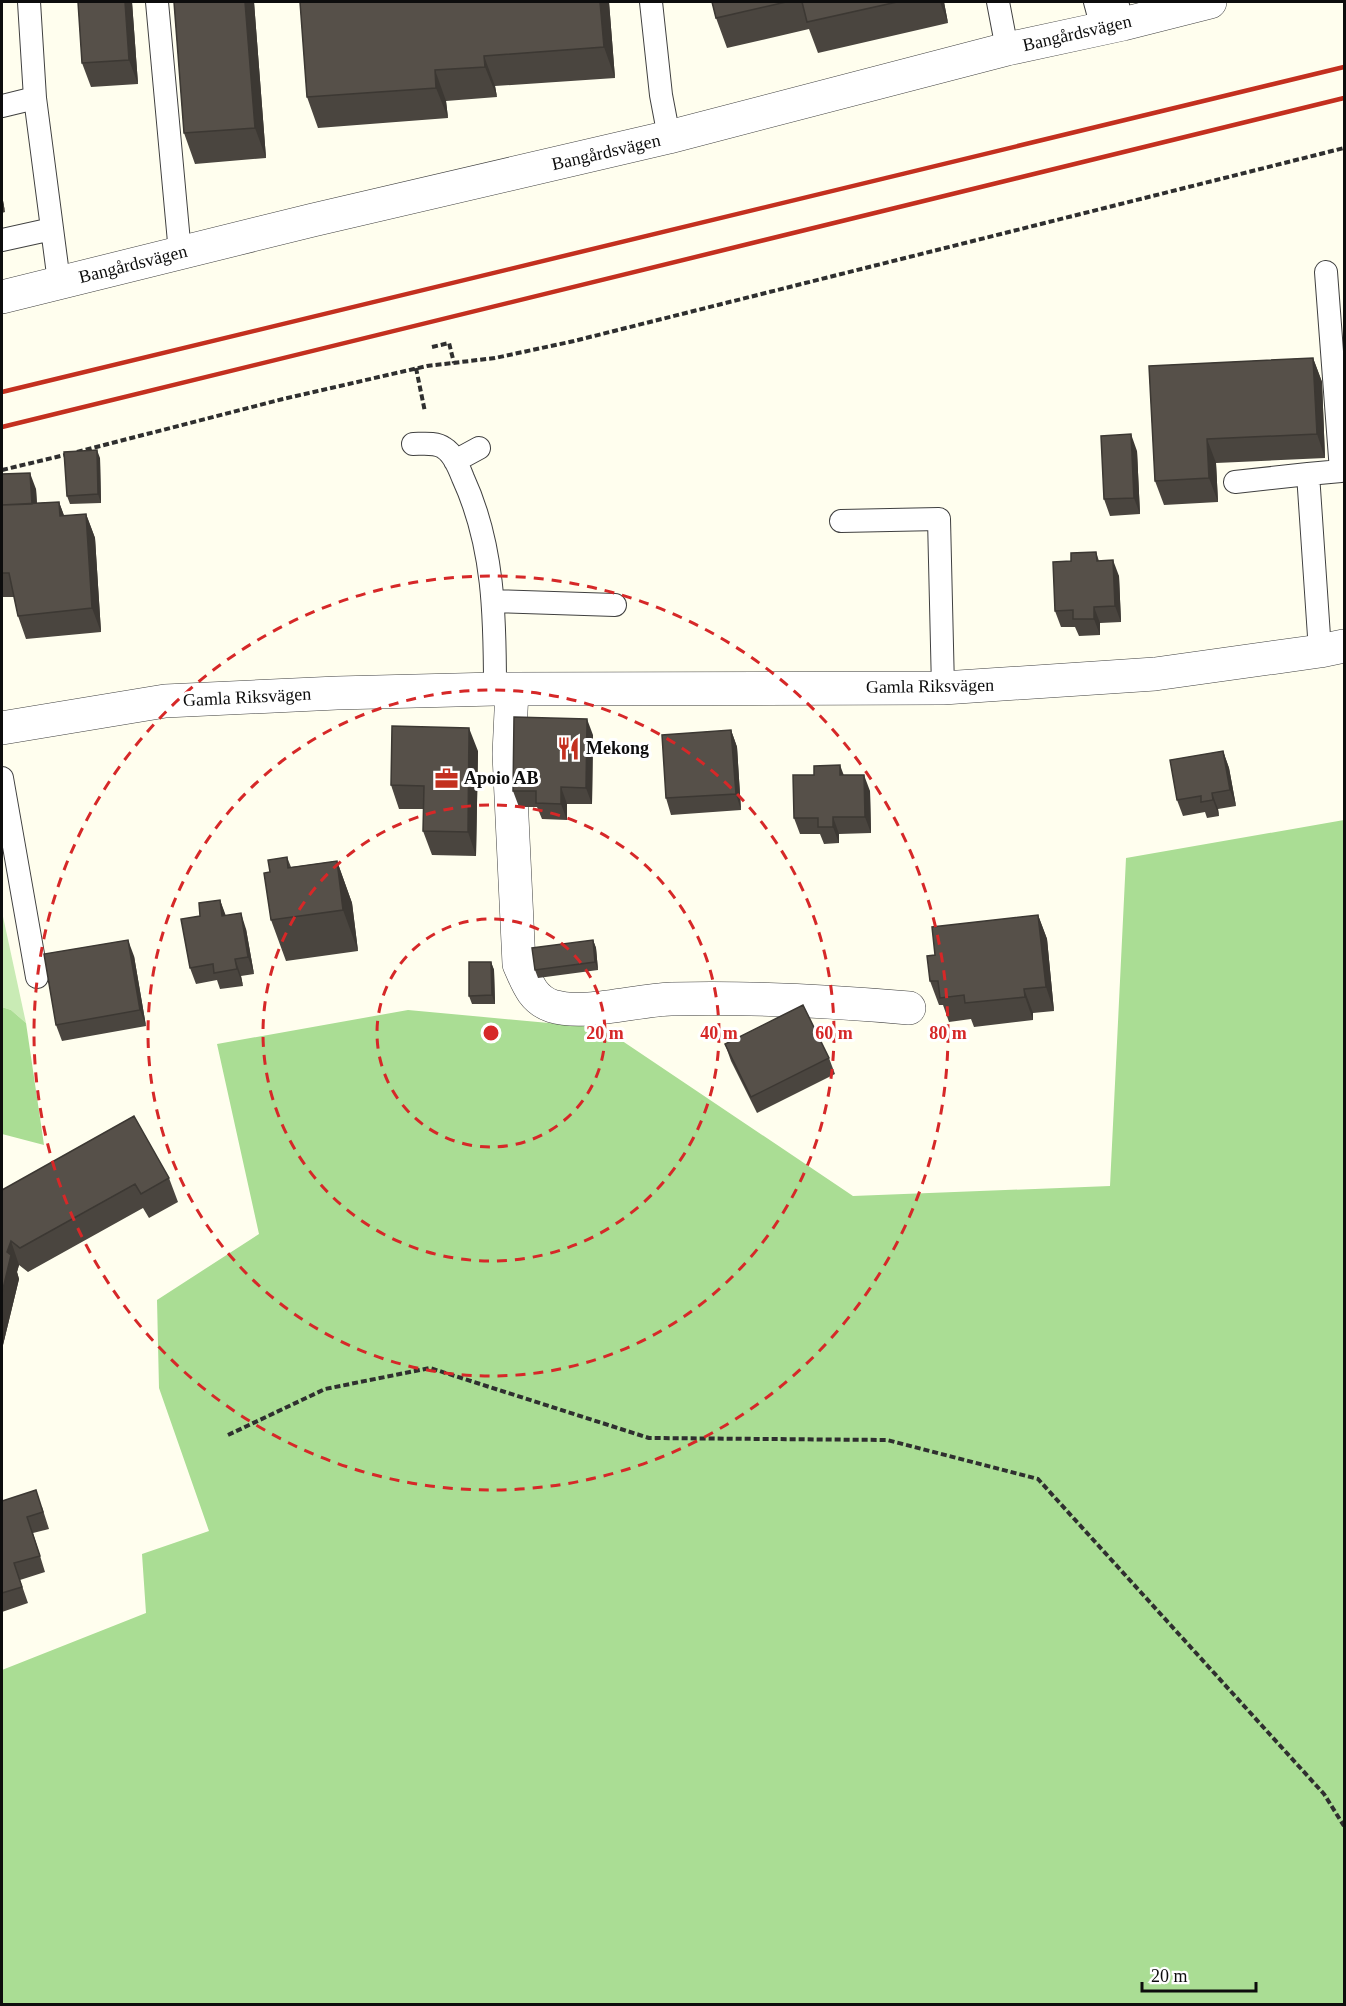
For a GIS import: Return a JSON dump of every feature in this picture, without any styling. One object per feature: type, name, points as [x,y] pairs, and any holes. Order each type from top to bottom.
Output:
[{"type":"street","name":"Bangårdsvägen","points":[[2,297],[441,189],[669,137],[1007,49],[1109,14],[1210,2]]},
{"type":"street","name":"Gamla Riksvägen","points":[[2,728],[165,700],[503,689],[942,688],[1155,674],[1332,649]]},
{"type":"street","points":[[503,689],[509,754],[519,964],[531,993],[551,1005],[579,1009],[667,999],[749,998],[834,1001],[909,1008]]},
{"type":"lane","points":[[29,2],[35,98],[59,282]]},
{"type":"lane","points":[[157,2],[180,253]]},
{"type":"lane","points":[[651,2],[661,94],[669,137]]},
{"type":"lane","points":[[998,2],[1007,49]]},
{"type":"lane","points":[[2,106],[35,98]]},
{"type":"lane","points":[[2,240],[52,229]]},
{"type":"lane","points":[[1234,482],[1341,471],[1326,272]]},
{"type":"lane","points":[[421,444],[444,447],[455,460],[472,498],[483,534],[492,582],[503,689]]},
{"type":"lane","points":[[455,460],[479,448]]},
{"type":"lane","points":[[1308,474],[1332,649]]},
{"type":"lane","points":[[841,521],[939,519],[942,688]]},
{"type":"lane","points":[[493,600],[615,605]]},
{"type":"lane","points":[[2,778],[37,977]]},
{"type":"path","points":[[2,470],[416,368],[495,358],[573,341],[1344,148]]},
{"type":"path","points":[[432,347],[449,343],[454,363]]},
{"type":"path","points":[[416,368],[421,444]]},
{"type":"path","points":[[228,1435],[325,1389],[430,1368],[649,1438],[886,1440],[1038,1479],[1324,1794],[1344,1826]]},
{"type":"green space","points":[[1344,820],[1344,2004],[2,2004],[2,1670],[146,1613],[142,1554],[209,1531],[159,1388],[157,1300],[259,1234],[217,1044],[408,1010],[603,1028],[853,1196],[1110,1186],[1126,858]]},
{"type":"green space","points":[[2,912],[26,1023],[11,1010],[2,1007]]},
{"type":"green space","points":[[2,1007],[11,1010],[26,1023],[44,1145],[2,1134]]},
{"type":"building","points":[[78,2],[125,2],[129,60],[82,63]]},
{"type":"building","points":[[174,2],[245,2],[255,128],[184,133]]},
{"type":"building","points":[[300,2],[600,2],[604,47],[484,56],[485,67],[435,70],[436,88],[307,97]]},
{"type":"building","points":[[712,2],[786,2],[716,18]]},
{"type":"building","points":[[802,2],[897,2],[807,22]]},
{"type":"building","points":[[1313,358],[1317,434],[1207,439],[1209,478],[1155,481],[1149,366]]},
{"type":"building","points":[[1131,434],[1134,498],[1104,499],[1101,436]]},
{"type":"building","points":[[97,450],[98,494],[67,496],[64,452]]},
{"type":"building","points":[[30,473],[32,504],[2,505],[2,474]]},
{"type":"building","points":[[59,502],[60,516],[86,514],[92,608],[18,616],[9,573],[2,573],[2,505]]},
{"type":"building","points":[[1096,552],[1097,561],[1113,560],[1115,606],[1094,607],[1094,619],[1073,619],[1073,610],[1055,611],[1053,562],[1071,561],[1071,553]]},
{"type":"building","points":[[514,717],[587,719],[586,788],[561,787],[561,804],[536,803],[536,791],[513,791]]},
{"type":"building","points":[[392,726],[469,728],[468,832],[423,831],[424,786],[391,785]]},
{"type":"building","points":[[731,730],[736,794],[666,798],[662,735]]},
{"type":"building","points":[[1223,751],[1230,790],[1212,793],[1213,800],[1201,802],[1201,796],[1177,800],[1170,760]]},
{"type":"building","points":[[840,765],[840,775],[864,775],[865,817],[833,817],[833,827],[818,827],[818,818],[794,818],[793,775],[814,775],[814,766]]},
{"type":"building","points":[[287,857],[288,868],[337,861],[343,910],[271,920],[264,873],[270,872],[268,860]]},
{"type":"building","points":[[220,900],[222,916],[241,913],[248,957],[235,959],[237,969],[214,973],[213,964],[190,968],[181,919],[200,916],[199,903]]},
{"type":"building","points":[[1038,915],[1046,987],[1024,989],[1025,997],[965,1003],[964,995],[940,998],[938,981],[930,981],[927,956],[935,955],[932,927]]},
{"type":"building","points":[[128,940],[140,1010],[56,1025],[44,954]]},
{"type":"building","points":[[593,940],[595,962],[535,970],[532,948]]},
{"type":"building","points":[[469,962],[491,962],[492,995],[469,996]]},
{"type":"building","points":[[803,1005],[829,1058],[751,1097],[725,1044]]},
{"type":"building","points":[[134,1116],[169,1178],[141,1194],[135,1184],[20,1248],[11,1241],[7,1252],[11,1255],[2,1293],[2,1190]]},
{"type":"building","points":[[36,1490],[43,1512],[27,1517],[40,1556],[14,1563],[22,1587],[2,1593],[2,1501]]},
{"type":"railway","points":[[2,392],[1344,67]]},
{"type":"railway","points":[[2,427],[1344,98]]},
{"type":"place","name":"Mekong","points":[[568,748]]},
{"type":"place","name":"Apoio AB","points":[[446,778]]}]
